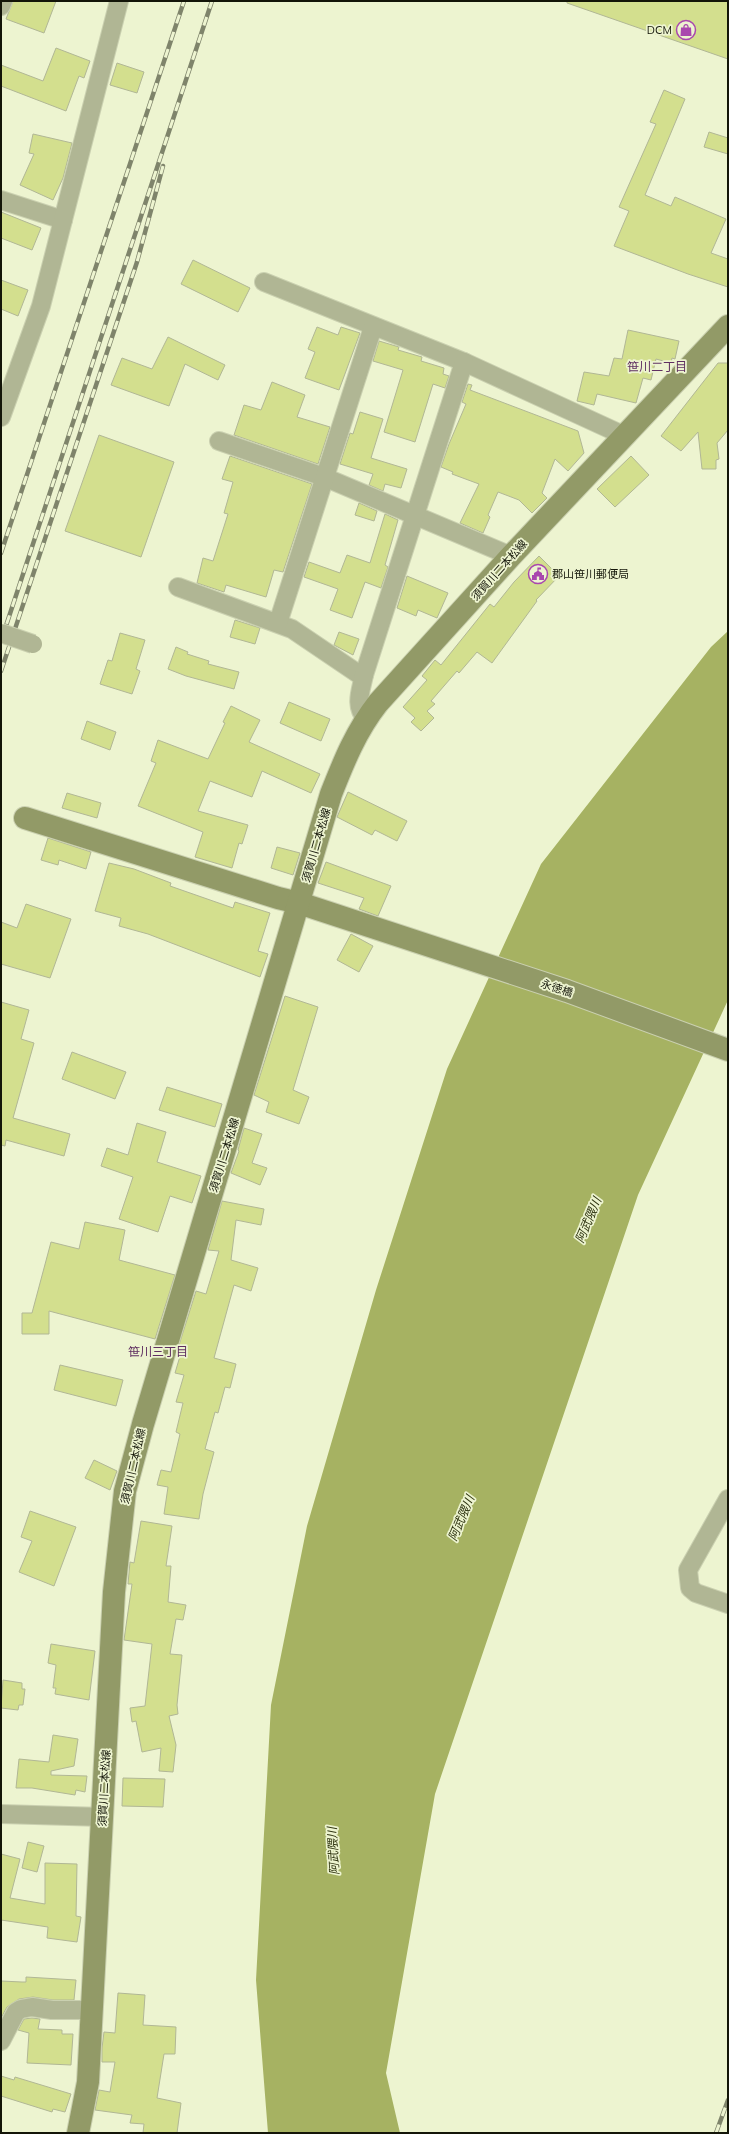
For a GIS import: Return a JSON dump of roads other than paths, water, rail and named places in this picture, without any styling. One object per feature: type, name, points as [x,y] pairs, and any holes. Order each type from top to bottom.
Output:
[{"type":"main road","name":"須賀川二本松線","points":[[78,2133],[88,2082],[114,1592],[125,1491],[143,1424],[300,903],[331,794],[350,748],[366,719],[378,703],[511,556],[728,326]]},
{"type":"main road","name":"永徳橋","points":[[25,818],[278,898],[300,903],[384,932],[567,991],[728,1050]]},
{"type":"street","points":[[1,6],[3,1]]},
{"type":"street","points":[[1,417],[41,306],[119,1]]},
{"type":"street","points":[[1,200],[63,220]]},
{"type":"street","points":[[264,282],[373,327],[464,362],[625,436]]},
{"type":"street","points":[[278,623],[373,327]]},
{"type":"street","points":[[366,719],[359,709],[358,703],[364,675],[464,362]]},
{"type":"street","points":[[219,441],[324,477],[511,556]]},
{"type":"street","points":[[178,587],[292,629],[357,673],[364,675]]},
{"type":"street","points":[[1,633],[33,644]]},
{"type":"street","points":[[728,1498],[688,1570],[690,1588],[696,1593],[728,1604]]},
{"type":"street","points":[[1,1814],[103,1817]]},
{"type":"street","points":[[1,2041],[16,2012],[21,2008],[32,2007],[52,2010],[91,2010]]},
{"type":"water","name":"阿武隈川","points":[[728,631],[728,1000],[638,1195],[435,1794],[386,2073],[400,2133],[268,2133],[256,1980],[271,1705],[307,1526],[376,1290],[447,1069],[541,864],[711,647]]},
{"type":"railway","points":[[1,553],[184,1]]},
{"type":"railway","points":[[1,641],[212,1]]},
{"type":"railway","points":[[1,671],[137,262],[163,166]]},
{"type":"railway","points":[[716,2133],[728,2100]]},
{"type":"place","name":"DCM","points":[[686,30]]},
{"type":"place","name":"郡山笹川郵便局","points":[[538,574]]},
{"type":"district","name":"笹川二丁目","points":[[657,366]]},
{"type":"district","name":"笹川三丁目","points":[[158,1351]]}]
